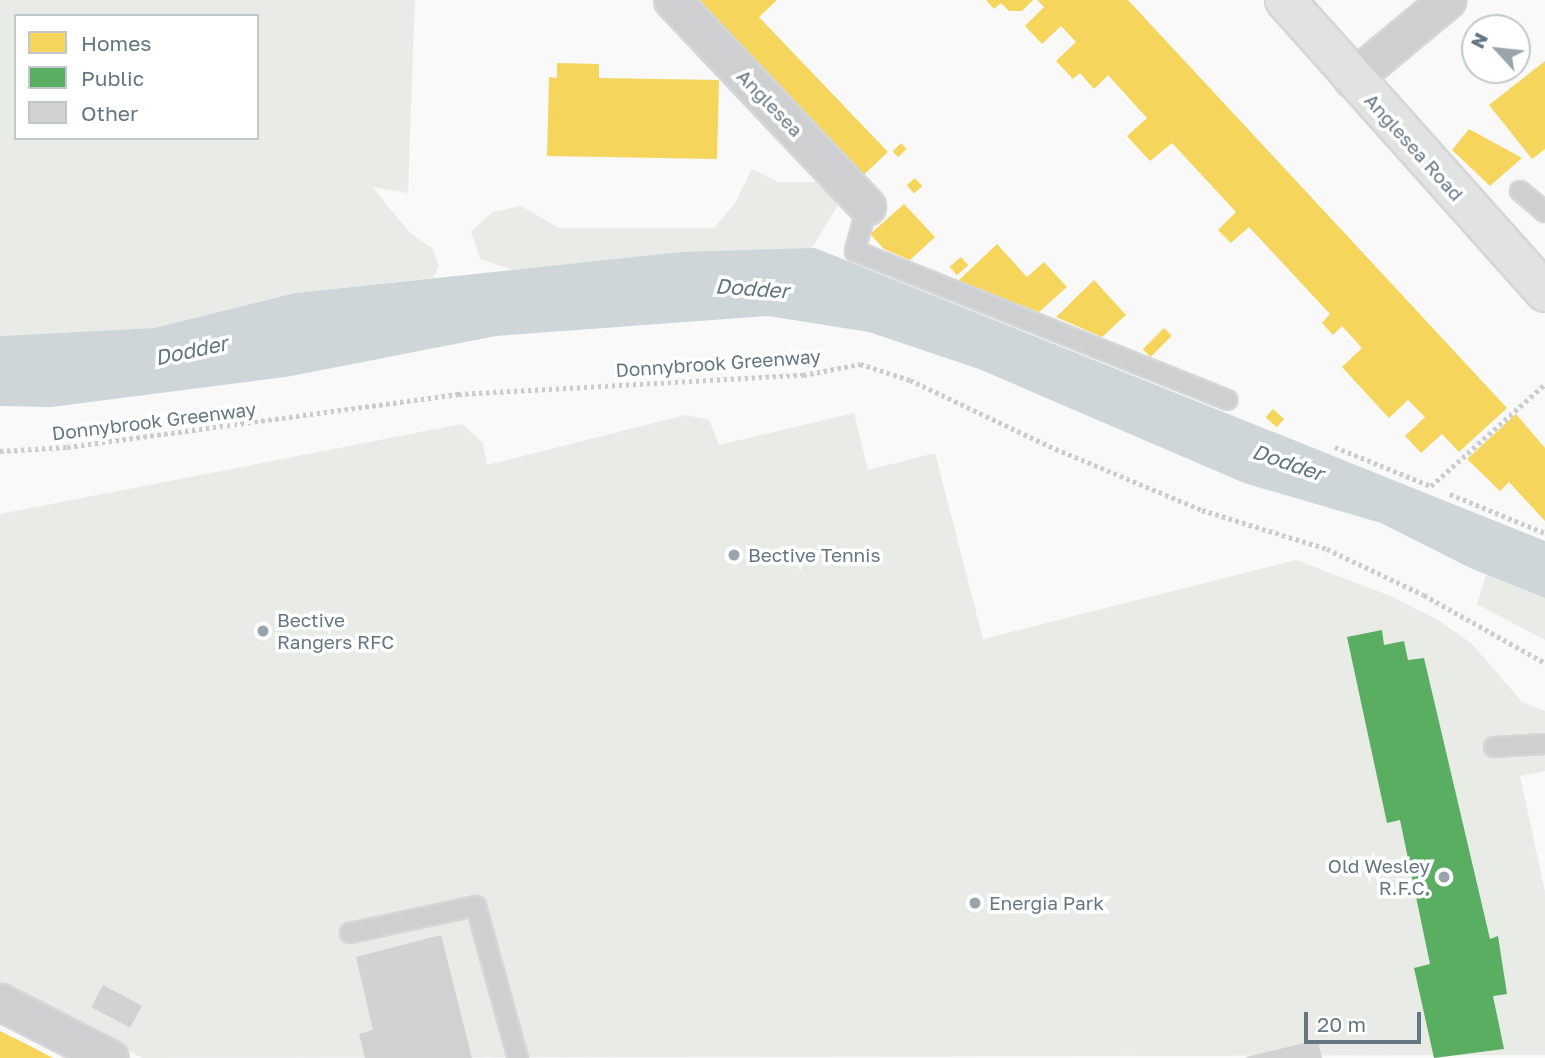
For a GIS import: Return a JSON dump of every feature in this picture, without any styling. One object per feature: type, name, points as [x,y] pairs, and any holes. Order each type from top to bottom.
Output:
[{"type":"main road","name":"Anglesea Road","points":[[1285,0],[1352,79],[1545,292]]},
{"type":"street","name":"Anglesea","points":[[672,0],[867,206]]},
{"type":"street","points":[[1352,79],[1447,0]]},
{"type":"street","points":[[0,1002],[110,1058]]},
{"type":"lane","points":[[1520,191],[1545,212]]},
{"type":"lane","points":[[867,206],[855,251],[1227,400]]},
{"type":"lane","points":[[1494,747],[1545,744]]},
{"type":"lane","points":[[350,933],[476,906],[518,1058]]},
{"type":"path","name":"Donnybrook Greenway","points":[[0,450],[80,445],[458,394],[803,375],[860,364],[911,380],[1049,446],[1202,510],[1327,549],[1424,594],[1545,663]]},
{"type":"path","points":[[1335,447],[1431,486],[1545,384]]},
{"type":"path","points":[[1450,494],[1545,533]]},
{"type":"shaded area","points":[[0,0],[415,0],[408,193],[372,187],[410,233],[432,248],[439,266],[433,278],[295,293],[154,328],[0,336]]},
{"type":"shaded area","points":[[752,169],[779,182],[835,182],[841,200],[804,261],[513,270],[480,259],[471,231],[493,212],[521,206],[559,228],[714,228],[735,203]]},
{"type":"shaded area","points":[[854,413],[868,470],[935,453],[983,639],[1296,560],[1393,597],[1438,620],[1471,643],[1522,702],[1545,711],[1545,771],[1520,776],[1545,892],[1545,1055],[143,1058],[0,985],[0,514],[462,424],[483,443],[487,465],[686,415],[709,420],[719,445]]},
{"type":"shaded area","points":[[1486,575],[1545,598],[1545,640],[1477,604]]},
{"type":"water","name":"Dodder","points":[[815,248],[1545,541],[1545,598],[1470,568],[1381,523],[1244,483],[979,369],[869,332],[768,316],[496,336],[286,377],[51,407],[0,406],[0,336],[154,328],[295,293],[681,252]]},
{"type":"building: Homes","points":[[685,0],[777,0],[759,17],[888,152],[858,180]]},
{"type":"building: Homes","points":[[986,0],[1033,0],[1022,11],[1009,11],[1001,3],[994,9]]},
{"type":"building: Homes","points":[[1037,0],[1128,0],[1507,408],[1459,452],[1442,434],[1421,453],[1405,436],[1425,417],[1408,400],[1389,418],[1375,403],[1342,367],[1362,348],[1342,326],[1333,335],[1322,323],[1330,314],[1249,227],[1231,243],[1218,230],[1236,212],[1172,143],[1150,161],[1127,136],[1147,118],[1108,75],[1094,89],[1080,73],[1073,79],[1056,61],[1076,42],[1061,26],[1042,44],[1025,26],[1044,7]]},
{"type":"building: Homes","points":[[1545,61],[1545,149],[1532,159],[1489,105],[1516,84],[1531,84],[1531,72]]},
{"type":"building: Homes","points":[[557,63],[599,64],[599,78],[719,80],[717,159],[547,156],[549,77],[557,78]]},
{"type":"building: Homes","points":[[1469,129],[1522,158],[1490,186],[1452,150]]},
{"type":"building: Homes","points":[[901,143],[907,149],[898,157],[893,151]]},
{"type":"building: Homes","points":[[915,178],[922,186],[914,194],[907,185]]},
{"type":"building: Homes","points":[[904,204],[935,237],[910,260],[884,249],[870,234]]},
{"type":"building: Homes","points":[[997,244],[1027,277],[1044,262],[1067,287],[1039,312],[958,281]]},
{"type":"building: Homes","points":[[961,257],[968,265],[957,275],[950,267]]},
{"type":"building: Homes","points":[[1094,280],[1126,315],[1102,337],[1056,317]]},
{"type":"building: Homes","points":[[1164,328],[1172,336],[1151,357],[1143,349]]},
{"type":"building: Homes","points":[[1273,409],[1284,419],[1277,427],[1266,417]]},
{"type":"building: Homes","points":[[1516,414],[1545,448],[1545,521],[1509,482],[1500,491],[1467,459]]},
{"type":"building: Homes","points":[[0,1031],[34,1048],[53,1058],[0,1058]]},
{"type":"building: Public","name":"Old Wesley R.F.C.","points":[[1382,630],[1384,645],[1404,641],[1408,660],[1424,658],[1490,939],[1498,936],[1507,994],[1493,996],[1504,1049],[1434,1058],[1414,968],[1430,964],[1400,820],[1387,823],[1347,637]]},
{"type":"building: Other","points":[[441,935],[472,1058],[365,1058],[359,1034],[373,1030],[356,957]]},
{"type":"building: Other","points":[[103,985],[142,1006],[130,1028],[91,1007]]},
{"type":"building: Other","points":[[1318,1040],[1322,1058],[1246,1058],[1246,1057]]},
{"type":"place","name":"Bective Tennis","points":[[734,555]]},
{"type":"place","name":"Bective Rangers RFC","points":[[263,631]]},
{"type":"place","name":"Old Wesley R.F.C.","points":[[1444,877]]},
{"type":"place","name":"Energia Park","points":[[975,903]]}]
